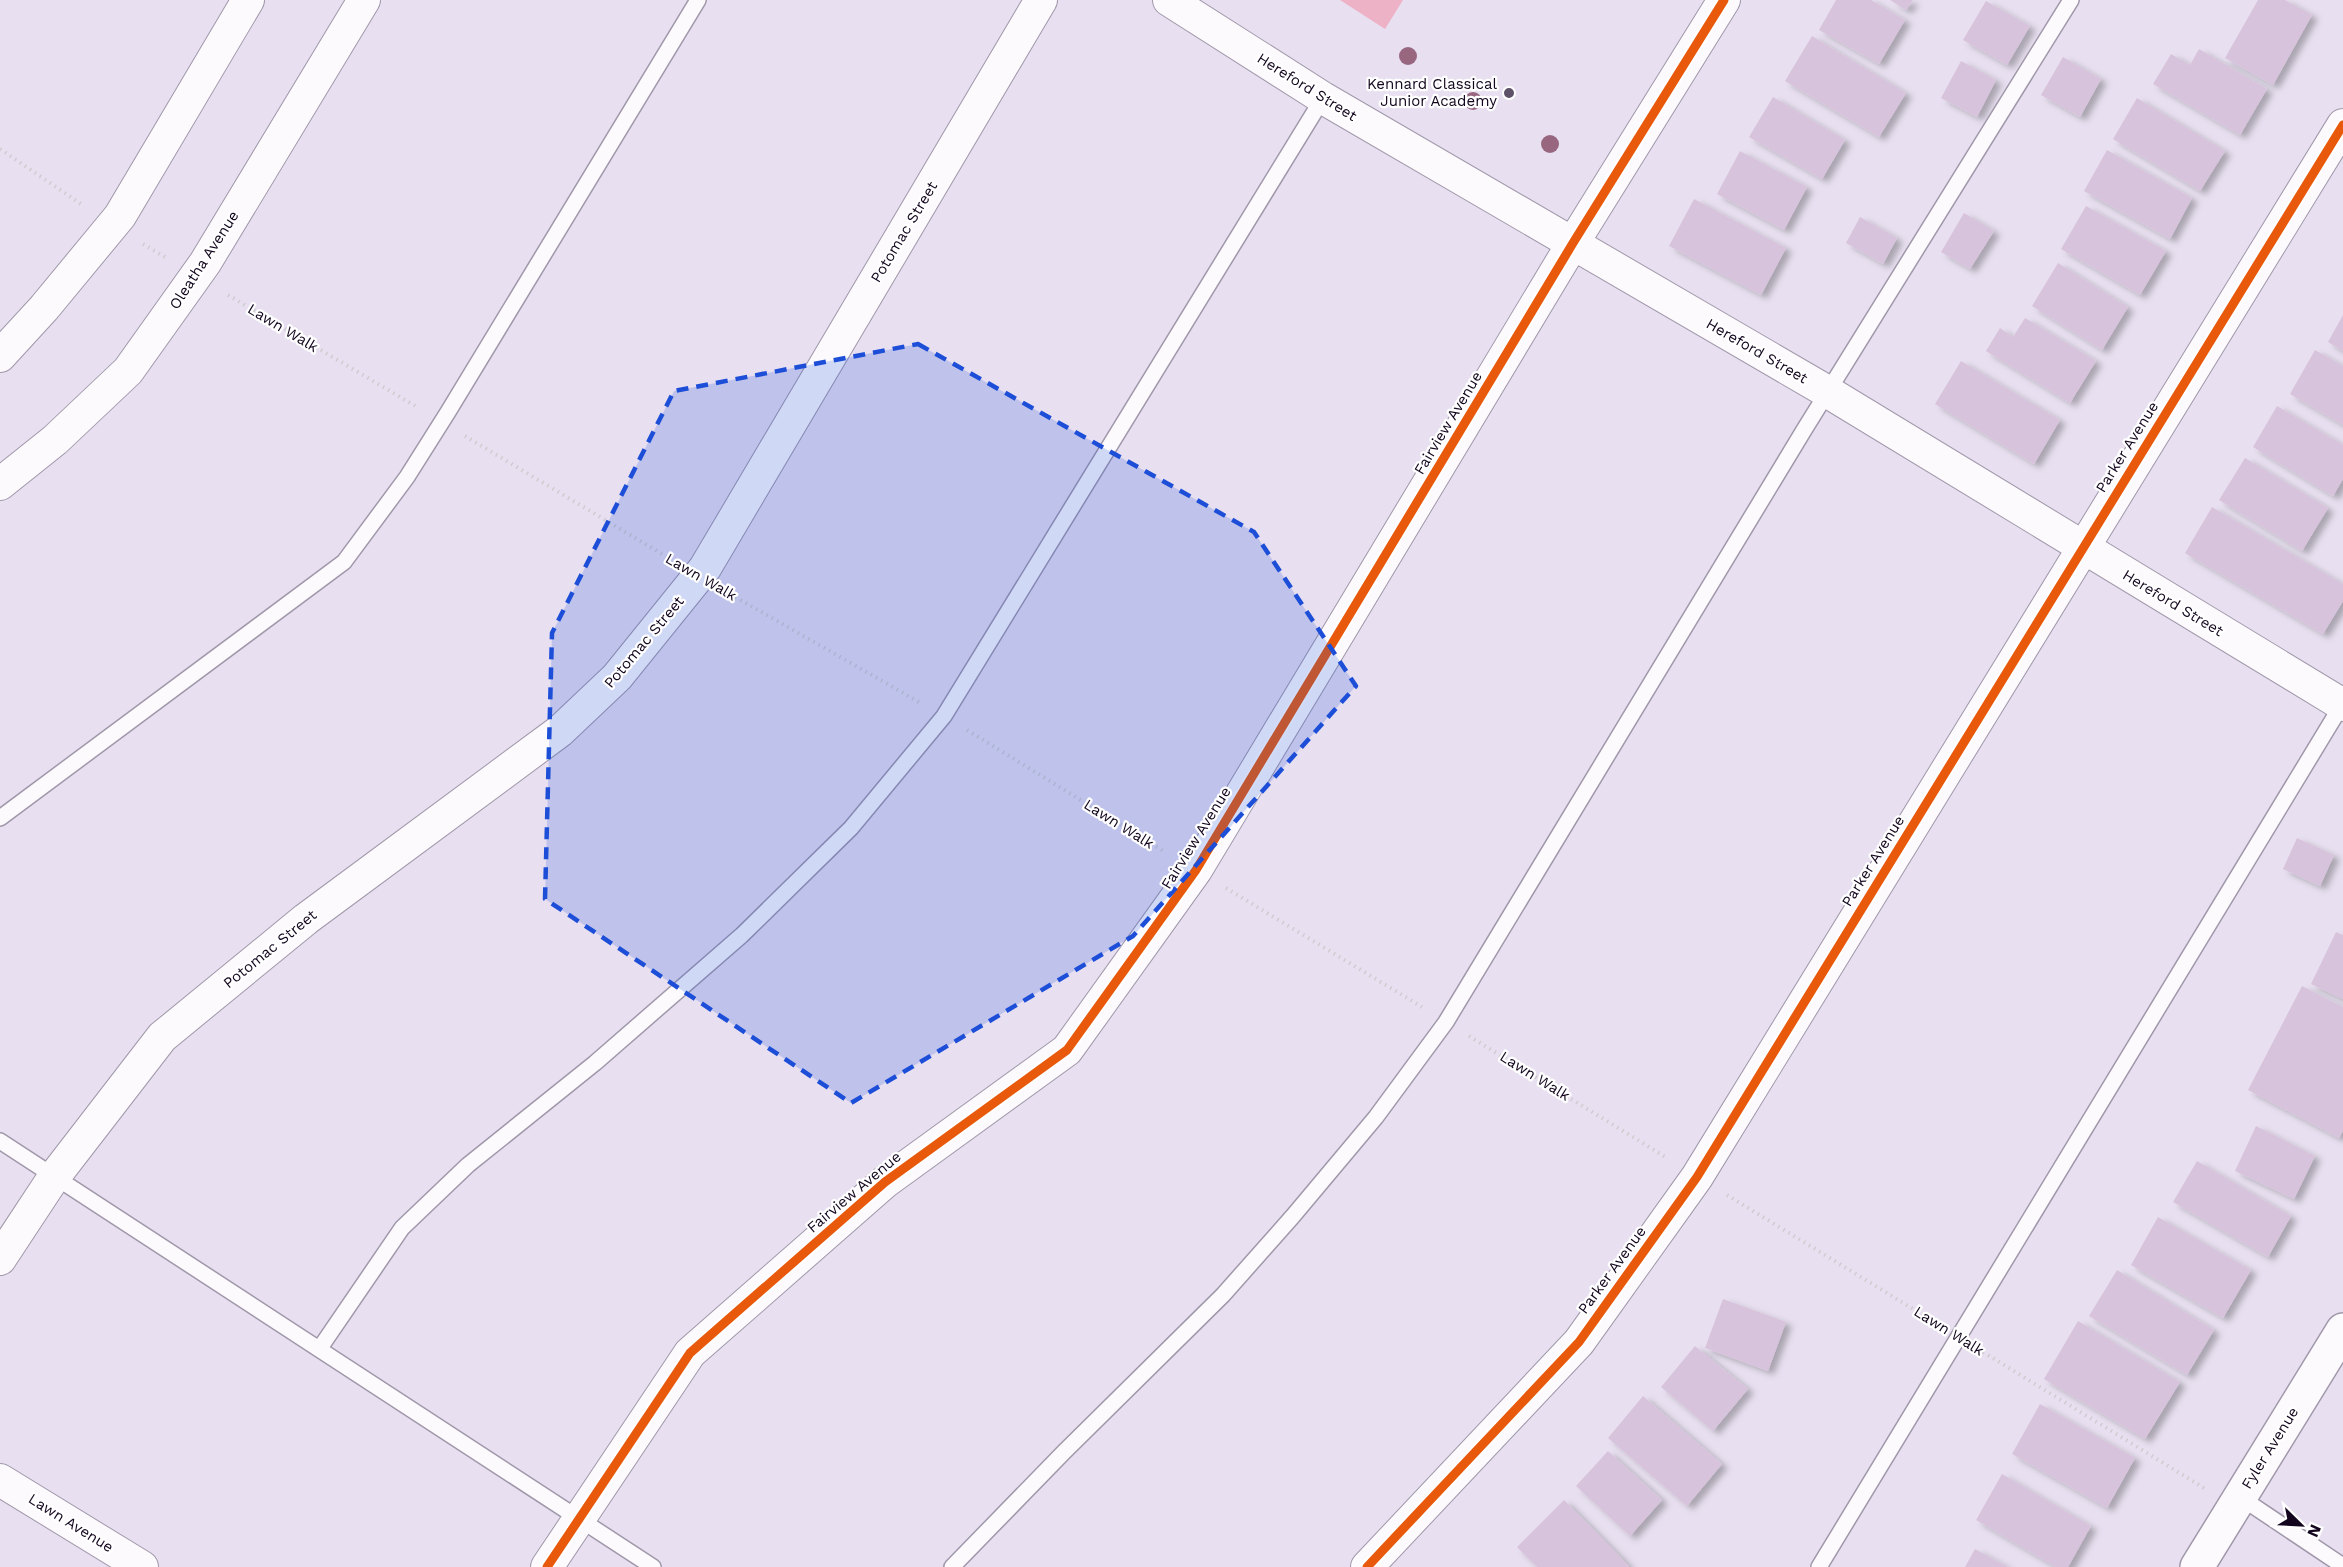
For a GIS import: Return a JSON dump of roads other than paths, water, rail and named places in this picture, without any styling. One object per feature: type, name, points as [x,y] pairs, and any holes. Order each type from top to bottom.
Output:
[{"type":"street","points":[[0,357],[120,216],[248,0]]},
{"type":"street","name":"Oleatha Avenue","points":[[0,484],[55,440],[128,371],[196,276],[364,0]]},
{"type":"street","name":"Potomac Street","points":[[0,1259],[54,1177],[162,1037],[306,919],[560,731],[617,677],[698,576],[1041,0]]},
{"type":"street","name":"Hereford Street","points":[[1169,0],[1323,98],[1828,392],[2082,549],[2343,704]]},
{"type":"street","name":"Fairview Avenue","points":[[547,1567],[690,1353],[885,1182],[1067,1050],[1196,870],[1573,243],[1724,0]]},
{"type":"street","name":"Parker Avenue","points":[[1367,1567],[1580,1342],[1697,1177],[2343,124]]},
{"type":"street","name":"Fyler Avenue","points":[[2197,1567],[2343,1330]]},
{"type":"street","name":"Lawn Avenue","points":[[0,1480],[142,1567]]},
{"type":"lane","points":[[0,819],[344,562],[407,477],[442,422],[698,0]]},
{"type":"lane","points":[[952,1567],[1064,1452],[1223,1295],[1376,1117],[1446,1022],[1828,392],[2072,0]]},
{"type":"lane","points":[[320,1348],[402,1228],[468,1165],[595,1063],[742,935],[851,828],[944,716],[1323,98]]},
{"type":"lane","points":[[1819,1567],[2343,704]]},
{"type":"lane","points":[[0,1141],[653,1567]]},
{"type":"lane","points":[[2237,1502],[2343,1566]]},
{"type":"place","name":"Kennard Classical Junior Academy","points":[[1509,93]]}]
